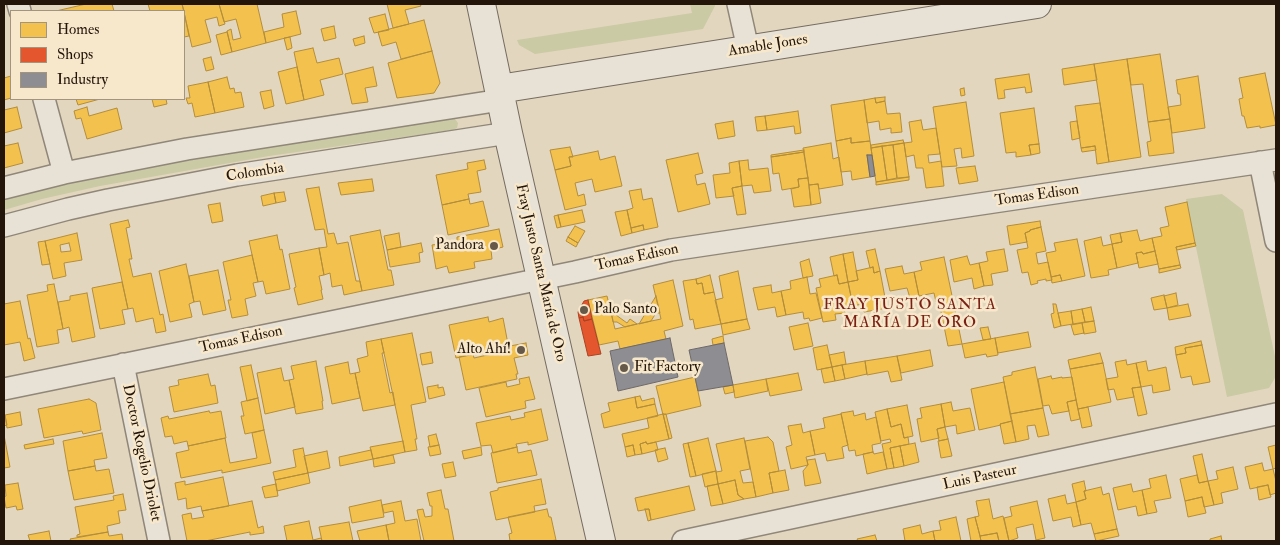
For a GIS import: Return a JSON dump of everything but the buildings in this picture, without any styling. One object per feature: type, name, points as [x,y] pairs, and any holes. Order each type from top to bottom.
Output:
[{"type":"main road","name":"Fray Justo Santa María de Oro","points":[[480,4],[601,541]]},
{"type":"main road","name":"Amable Jones","points":[[500,94],[748,49],[1037,4]]},
{"type":"street","points":[[738,4],[748,49]]},
{"type":"street","points":[[4,188],[64,173],[187,149],[500,94]]},
{"type":"street","points":[[44,100],[64,173]]},
{"type":"street","name":"Colombia","points":[[4,226],[68,209],[228,177],[508,133]]},
{"type":"street","points":[[1268,161],[1276,241]]},
{"type":"street","name":"Tomas Edison","points":[[4,389],[542,279],[671,250],[1268,161]]},
{"type":"street","name":"Doctor Rogelio Driolet","points":[[123,364],[159,541]]},
{"type":"street","name":"Luis Pasteur","points":[[683,541],[1276,414]]},
{"type":"green space","points":[[690,4],[715,4],[703,29],[535,54],[519,45],[517,40],[692,13]]},
{"type":"green space","points":[[453,118],[458,123],[457,128],[453,130],[269,156],[100,186],[4,210],[4,197],[98,174],[267,145]]},
{"type":"green space","points":[[1222,194],[1243,210],[1276,361],[1276,376],[1269,388],[1227,397],[1186,199]]},
{"type":"place","name":"Pandora","points":[[494,246]]},
{"type":"place","name":"Palo Santo","points":[[584,310]]},
{"type":"place","name":"Alto Ahí!","points":[[521,350]]},
{"type":"place","name":"Fit Factory","points":[[624,368]]},
{"type":"district","name":"FRAY JUSTO SANTA MARÍA DE ORO","points":[[910,315]]}]
